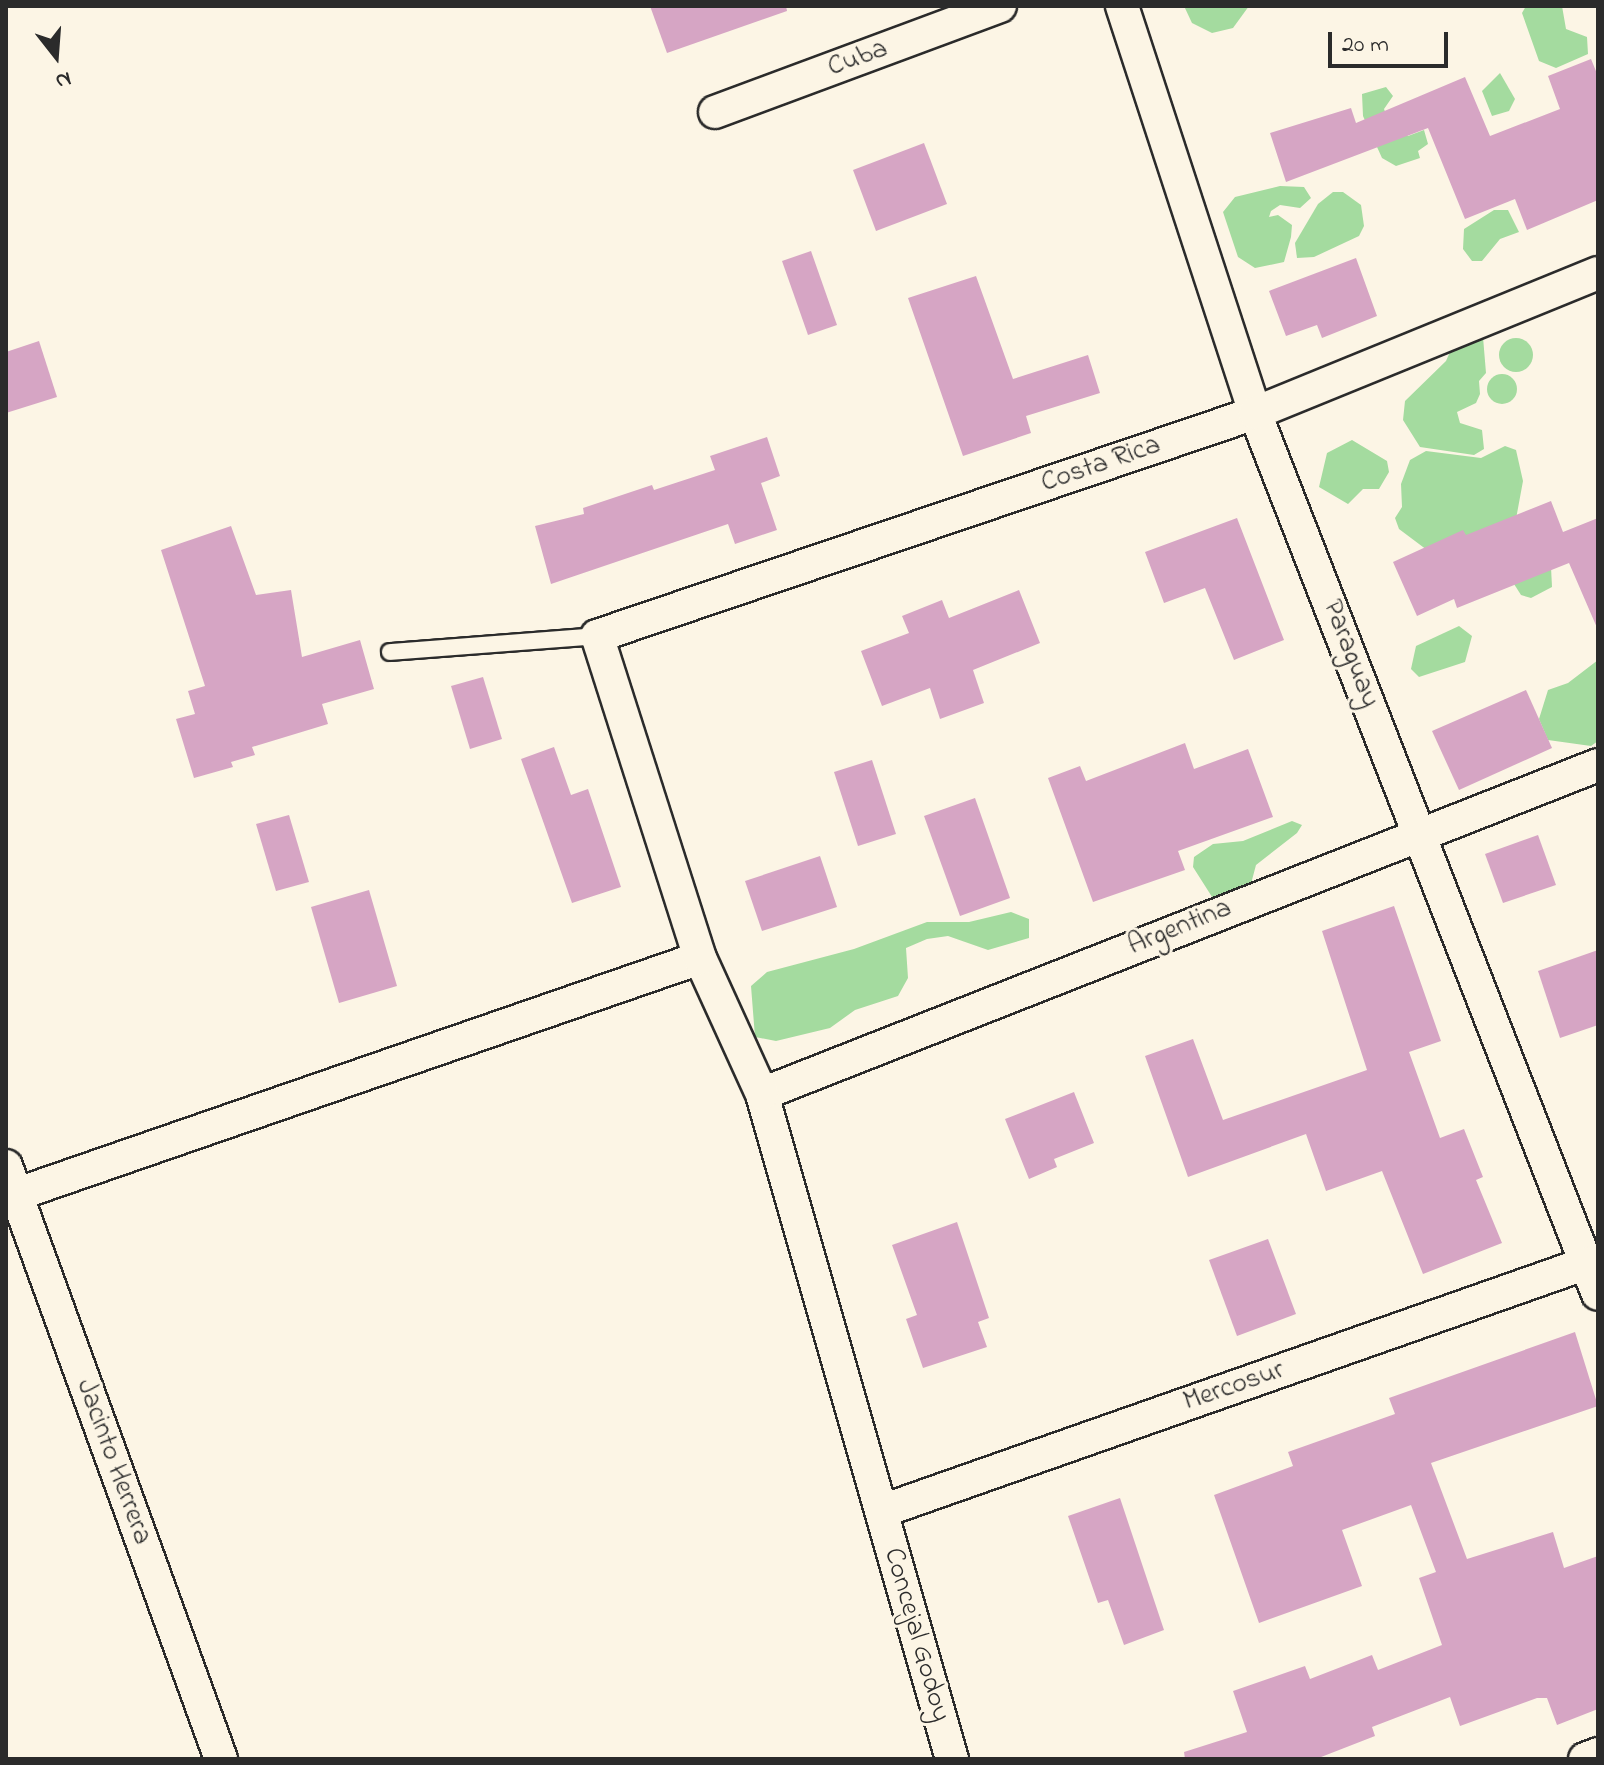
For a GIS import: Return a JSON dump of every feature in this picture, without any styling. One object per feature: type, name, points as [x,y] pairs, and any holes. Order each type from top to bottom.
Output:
[{"type":"street","name":"Cuba","points":[[715,112],[1000,6]]},
{"type":"street","name":"Paraguay","points":[[1122,6],[1255,413],[1598,1294]]},
{"type":"street","name":"Costa Rica","points":[[597,636],[1255,413],[1598,273]]},
{"type":"street","name":"Concejal Godoy","points":[[597,636],[700,958],[762,1094],[952,1759]]},
{"type":"street","name":"Argentina","points":[[762,1094],[1598,765]]},
{"type":"street","points":[[9,1186],[700,958]]},
{"type":"street","name":"Jacinto Herrera","points":[[9,1186],[221,1759]]},
{"type":"street","name":"Mercosur","points":[[882,1511],[1587,1263]]},
{"type":"street","points":[[1585,1759],[1598,1754]]},
{"type":"lane","points":[[390,652],[597,636]]},
{"type":"green space","points":[[1184,6],[1249,6],[1233,28],[1212,33],[1192,23]]},
{"type":"green space","points":[[1526,6],[1562,6],[1566,29],[1587,37],[1588,54],[1556,68],[1539,61],[1522,13]]},
{"type":"green space","points":[[1500,73],[1515,99],[1509,111],[1492,116],[1482,91]]},
{"type":"green space","points":[[1386,87],[1393,96],[1384,109],[1386,114],[1408,136],[1424,130],[1428,144],[1418,151],[1420,158],[1396,166],[1382,158],[1363,116],[1362,94]]},
{"type":"green space","points":[[1280,186],[1304,187],[1311,198],[1300,208],[1280,205],[1271,211],[1269,217],[1278,215],[1292,225],[1284,262],[1255,268],[1238,257],[1223,212],[1235,197]]},
{"type":"green space","points":[[1333,192],[1343,192],[1361,205],[1364,226],[1359,236],[1314,257],[1297,258],[1295,243],[1318,204]]},
{"type":"green space","points":[[1494,210],[1508,210],[1519,232],[1500,239],[1482,261],[1472,261],[1463,249],[1464,229]]},
{"type":"green space","points":[[1483,337],[1486,373],[1479,381],[1480,394],[1476,403],[1457,412],[1460,423],[1482,430],[1484,449],[1474,455],[1420,447],[1403,420],[1405,401],[1446,361],[1453,345]]},
{"type":"green space","points":[[1516,338],[1528,343],[1533,355],[1528,367],[1516,372],[1504,367],[1499,355],[1504,343]]},
{"type":"green space","points":[[1502,374],[1508,375],[1516,383],[1516,395],[1508,403],[1502,404],[1496,403],[1488,395],[1487,389],[1488,383],[1496,375]]},
{"type":"green space","points":[[1352,440],[1387,461],[1389,472],[1379,489],[1363,489],[1348,504],[1319,487],[1327,453]]},
{"type":"green space","points":[[1505,446],[1516,450],[1523,481],[1516,519],[1427,550],[1399,529],[1395,518],[1402,507],[1401,484],[1410,460],[1426,451],[1481,458]]},
{"type":"green space","points":[[1551,567],[1552,587],[1531,598],[1521,595],[1514,584]]},
{"type":"green space","points":[[1459,626],[1472,636],[1465,662],[1419,677],[1411,669],[1416,646]]},
{"type":"green space","points":[[1598,660],[1598,741],[1591,746],[1548,740],[1539,719],[1548,690],[1568,683]]},
{"type":"green space","points":[[1292,821],[1302,825],[1297,833],[1256,865],[1248,895],[1221,911],[1193,867],[1194,857],[1213,844],[1243,841]]},
{"type":"green space","points":[[1011,912],[1029,919],[1029,938],[988,950],[948,936],[927,939],[906,948],[908,978],[898,996],[855,1010],[830,1028],[776,1041],[755,1037],[751,986],[767,972],[854,949],[927,922],[969,922]]},
{"type":"building","points":[[650,6],[786,6],[787,11],[667,53]]},
{"type":"building","points":[[1591,59],[1598,76],[1598,200],[1527,230],[1515,199],[1465,219],[1428,128],[1286,182],[1270,133],[1351,108],[1356,123],[1465,77],[1490,136],[1560,109],[1548,76]]},
{"type":"building","points":[[924,143],[947,204],[876,231],[853,170]]},
{"type":"building","points":[[811,251],[837,325],[808,335],[782,261]]},
{"type":"building","points":[[1356,258],[1377,316],[1322,338],[1317,325],[1286,336],[1269,291]]},
{"type":"building","points":[[976,276],[1013,379],[1088,355],[1100,393],[1026,416],[1031,433],[963,456],[908,298]]},
{"type":"building","points":[[39,341],[57,397],[6,413],[6,352]]},
{"type":"building","points":[[767,437],[780,476],[761,483],[777,530],[735,544],[728,524],[551,584],[535,526],[584,514],[583,508],[652,485],[654,490],[715,470],[710,456]]},
{"type":"building","points":[[1551,501],[1563,532],[1598,518],[1598,630],[1569,563],[1457,608],[1454,599],[1417,616],[1393,562],[1463,530],[1466,535]]},
{"type":"building","points":[[1237,518],[1284,640],[1234,660],[1205,588],[1164,603],[1145,552]]},
{"type":"building","points":[[231,526],[256,595],[291,590],[302,657],[360,640],[374,689],[322,704],[328,724],[252,747],[255,755],[231,762],[233,767],[194,778],[176,719],[195,714],[188,691],[205,686],[161,550]]},
{"type":"building","points":[[1019,590],[1040,643],[973,670],[984,703],[940,719],[930,688],[882,706],[861,651],[909,633],[902,616],[942,600],[949,618]]},
{"type":"building","points":[[483,677],[502,739],[470,749],[451,686]]},
{"type":"building","points":[[1526,690],[1552,748],[1459,790],[1432,731]]},
{"type":"building","points":[[1185,743],[1194,769],[1248,749],[1273,817],[1178,851],[1185,870],[1093,902],[1048,778],[1080,766],[1086,781]]},
{"type":"building","points":[[554,747],[571,795],[588,789],[621,887],[572,903],[521,759]]},
{"type":"building","points":[[872,760],[896,834],[858,846],[834,772]]},
{"type":"building","points":[[975,798],[1010,898],[960,916],[924,816]]},
{"type":"building","points":[[289,815],[309,882],[276,891],[256,824]]},
{"type":"building","points":[[1538,835],[1556,885],[1503,903],[1485,854]]},
{"type":"building","points":[[820,856],[837,907],[762,931],[745,881]]},
{"type":"building","points":[[369,890],[397,986],[339,1003],[311,907]]},
{"type":"building","points":[[1394,906],[1441,1041],[1409,1052],[1440,1138],[1464,1129],[1483,1177],[1476,1180],[1502,1243],[1423,1274],[1382,1171],[1326,1191],[1306,1134],[1188,1177],[1145,1056],[1193,1039],[1223,1120],[1367,1070],[1322,931]]},
{"type":"building","points":[[1598,950],[1598,1025],[1560,1038],[1538,971]]},
{"type":"building","points":[[1074,1092],[1094,1143],[1054,1159],[1057,1167],[1029,1179],[1005,1119]]},
{"type":"building","points":[[957,1222],[989,1318],[978,1322],[987,1347],[923,1368],[906,1319],[917,1315],[892,1245]]},
{"type":"building","points":[[1268,1239],[1296,1314],[1237,1336],[1209,1260]]},
{"type":"building","points":[[1575,1332],[1598,1406],[1431,1463],[1467,1559],[1553,1532],[1564,1568],[1598,1556],[1598,1709],[1557,1725],[1547,1698],[1537,1698],[1460,1726],[1450,1697],[1372,1727],[1375,1736],[1316,1759],[1185,1759],[1184,1752],[1247,1732],[1233,1691],[1305,1666],[1310,1679],[1372,1655],[1378,1670],[1442,1645],[1419,1578],[1436,1572],[1411,1505],[1342,1530],[1362,1586],[1259,1623],[1214,1495],[1293,1466],[1288,1452],[1395,1414],[1389,1398]]},
{"type":"building","points":[[1120,1498],[1164,1630],[1124,1645],[1108,1600],[1098,1603],[1068,1516]]}]
